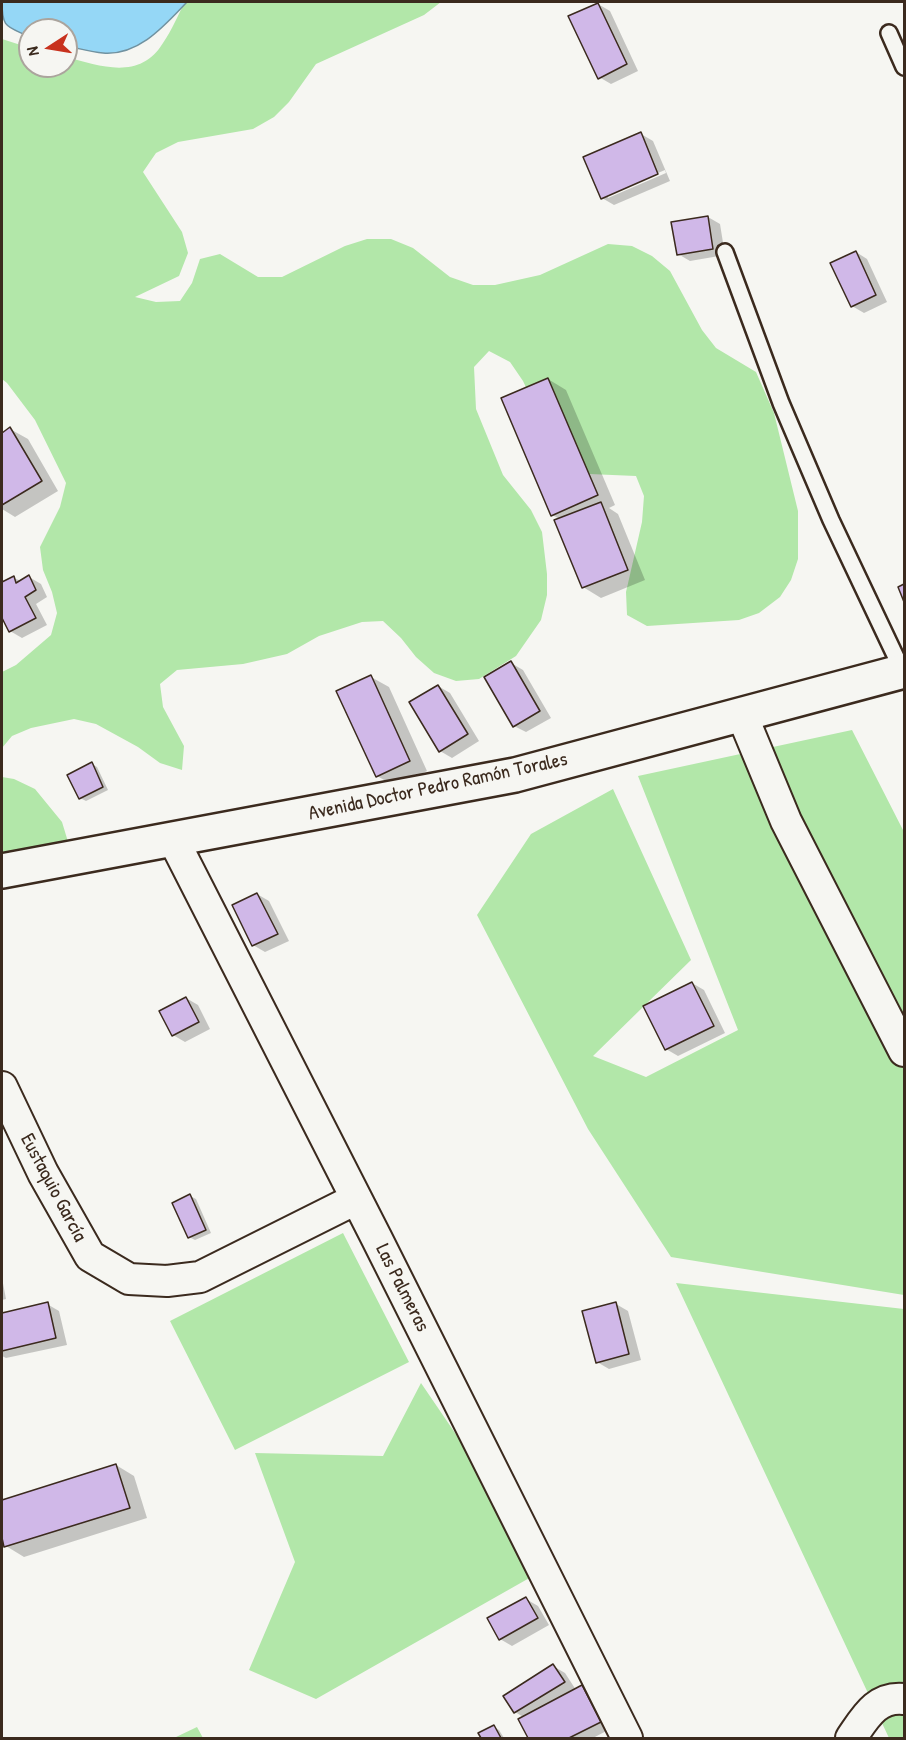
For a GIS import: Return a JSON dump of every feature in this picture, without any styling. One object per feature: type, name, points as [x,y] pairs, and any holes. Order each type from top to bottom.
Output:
[{"type":"street","name":"Avenida Doctor Pedro Ramón Torales","points":[[2,872],[516,775],[904,672]]},
{"type":"street","points":[[742,715],[786,821],[904,1051]]},
{"type":"street","name":"Las Palmeras","points":[[173,839],[627,1738]]},
{"type":"street","name":"Eustaquio García","points":[[2,1087],[43,1173],[90,1256],[129,1279],[166,1281],[200,1277],[356,1199]]},
{"type":"street","points":[[851,1738],[880,1703],[894,1698],[904,1699]]},
{"type":"lane","points":[[889,33],[904,67]]},
{"type":"lane","points":[[725,252],[781,403],[831,520],[904,672]]},
{"type":"green space","points":[[185,2],[441,2],[424,15],[316,64],[289,102],[274,117],[253,129],[178,142],[156,153],[143,172],[182,232],[188,253],[179,276],[135,297],[156,302],[180,301],[192,283],[200,259],[220,254],[258,277],[282,277],[345,246],[367,239],[391,239],[413,248],[450,277],[473,285],[495,285],[540,275],[608,244],[632,246],[652,256],[670,271],[702,330],[716,348],[756,372],[774,413],[798,511],[798,559],[791,580],[780,597],[759,613],[739,620],[647,626],[627,615],[626,592],[642,522],[644,496],[636,476],[589,474],[554,446],[523,381],[510,362],[489,351],[474,367],[476,409],[503,475],[531,510],[542,532],[547,574],[547,595],[541,620],[516,656],[479,679],[456,681],[434,673],[383,621],[362,622],[319,636],[287,654],[243,664],[177,670],[160,684],[163,707],[184,746],[182,770],[160,763],[138,747],[96,724],[74,719],[31,728],[12,736],[2,748],[2,672],[16,665],[51,635],[57,613],[43,570],[40,547],[60,507],[66,483],[35,420],[2,379],[2,39],[18,44],[18,78],[78,78],[78,60],[106,67],[131,67],[154,55]]},
{"type":"green space","points":[[852,730],[904,832],[904,1295],[671,1257],[588,1129],[477,915],[531,834],[613,789],[691,960],[593,1056],[646,1077],[738,1030],[638,776]]},
{"type":"green space","points":[[2,777],[14,779],[35,789],[62,822],[69,845],[2,871]]},
{"type":"green space","points":[[343,1233],[409,1362],[235,1450],[170,1321]]},
{"type":"green space","points":[[676,1283],[904,1309],[904,1738],[889,1738]]},
{"type":"green space","points":[[421,1383],[547,1568],[316,1699],[249,1670],[295,1562],[255,1453],[383,1456]]},
{"type":"green space","points":[[197,1727],[203,1738],[174,1738]]},
{"type":"water","points":[[2,2],[187,2],[150,37],[128,50],[116,53],[78,49],[78,18],[18,18],[18,32],[7,26],[3,17]]},
{"type":"building","points":[[598,3],[627,64],[598,79],[568,16]]},
{"type":"building","points":[[641,132],[658,174],[601,199],[583,157]]},
{"type":"building","points":[[708,216],[713,249],[677,255],[671,222]]},
{"type":"building","points":[[856,251],[876,295],[851,307],[830,263]]},
{"type":"building","points":[[548,378],[598,495],[551,516],[501,398]]},
{"type":"building","points":[[10,427],[42,481],[2,505],[2,433]]},
{"type":"building","points":[[601,502],[628,570],[582,588],[554,520]]},
{"type":"building","points":[[29,575],[36,590],[25,597],[36,618],[9,632],[2,618],[2,582],[14,576],[16,583]]},
{"type":"building","points":[[904,584],[904,602],[898,587]]},
{"type":"building","points":[[511,661],[540,711],[513,727],[484,677]]},
{"type":"building","points":[[371,675],[410,761],[376,777],[336,691]]},
{"type":"building","points":[[438,685],[468,734],[439,752],[409,702]]},
{"type":"building","points":[[92,762],[103,787],[79,799],[67,775]]},
{"type":"building","points":[[257,893],[278,934],[252,946],[232,905]]},
{"type":"building","points":[[692,982],[714,1026],[665,1050],[643,1006]]},
{"type":"building","points":[[186,997],[199,1022],[172,1036],[159,1011]]},
{"type":"building","points":[[190,1194],[206,1230],[188,1238],[172,1203]]},
{"type":"building","points":[[48,1302],[56,1338],[2,1351],[2,1313]]},
{"type":"building","points":[[616,1302],[629,1354],[596,1363],[582,1311]]},
{"type":"building","points":[[116,1464],[130,1508],[4,1547],[2,1500]]},
{"type":"building","points":[[526,1597],[538,1618],[499,1640],[487,1618]]},
{"type":"building","points":[[553,1664],[565,1682],[514,1713],[503,1696]]},
{"type":"building","points":[[582,1685],[601,1722],[569,1738],[528,1738],[518,1719]]},
{"type":"building","points":[[494,1725],[501,1738],[481,1738],[478,1733]]}]
